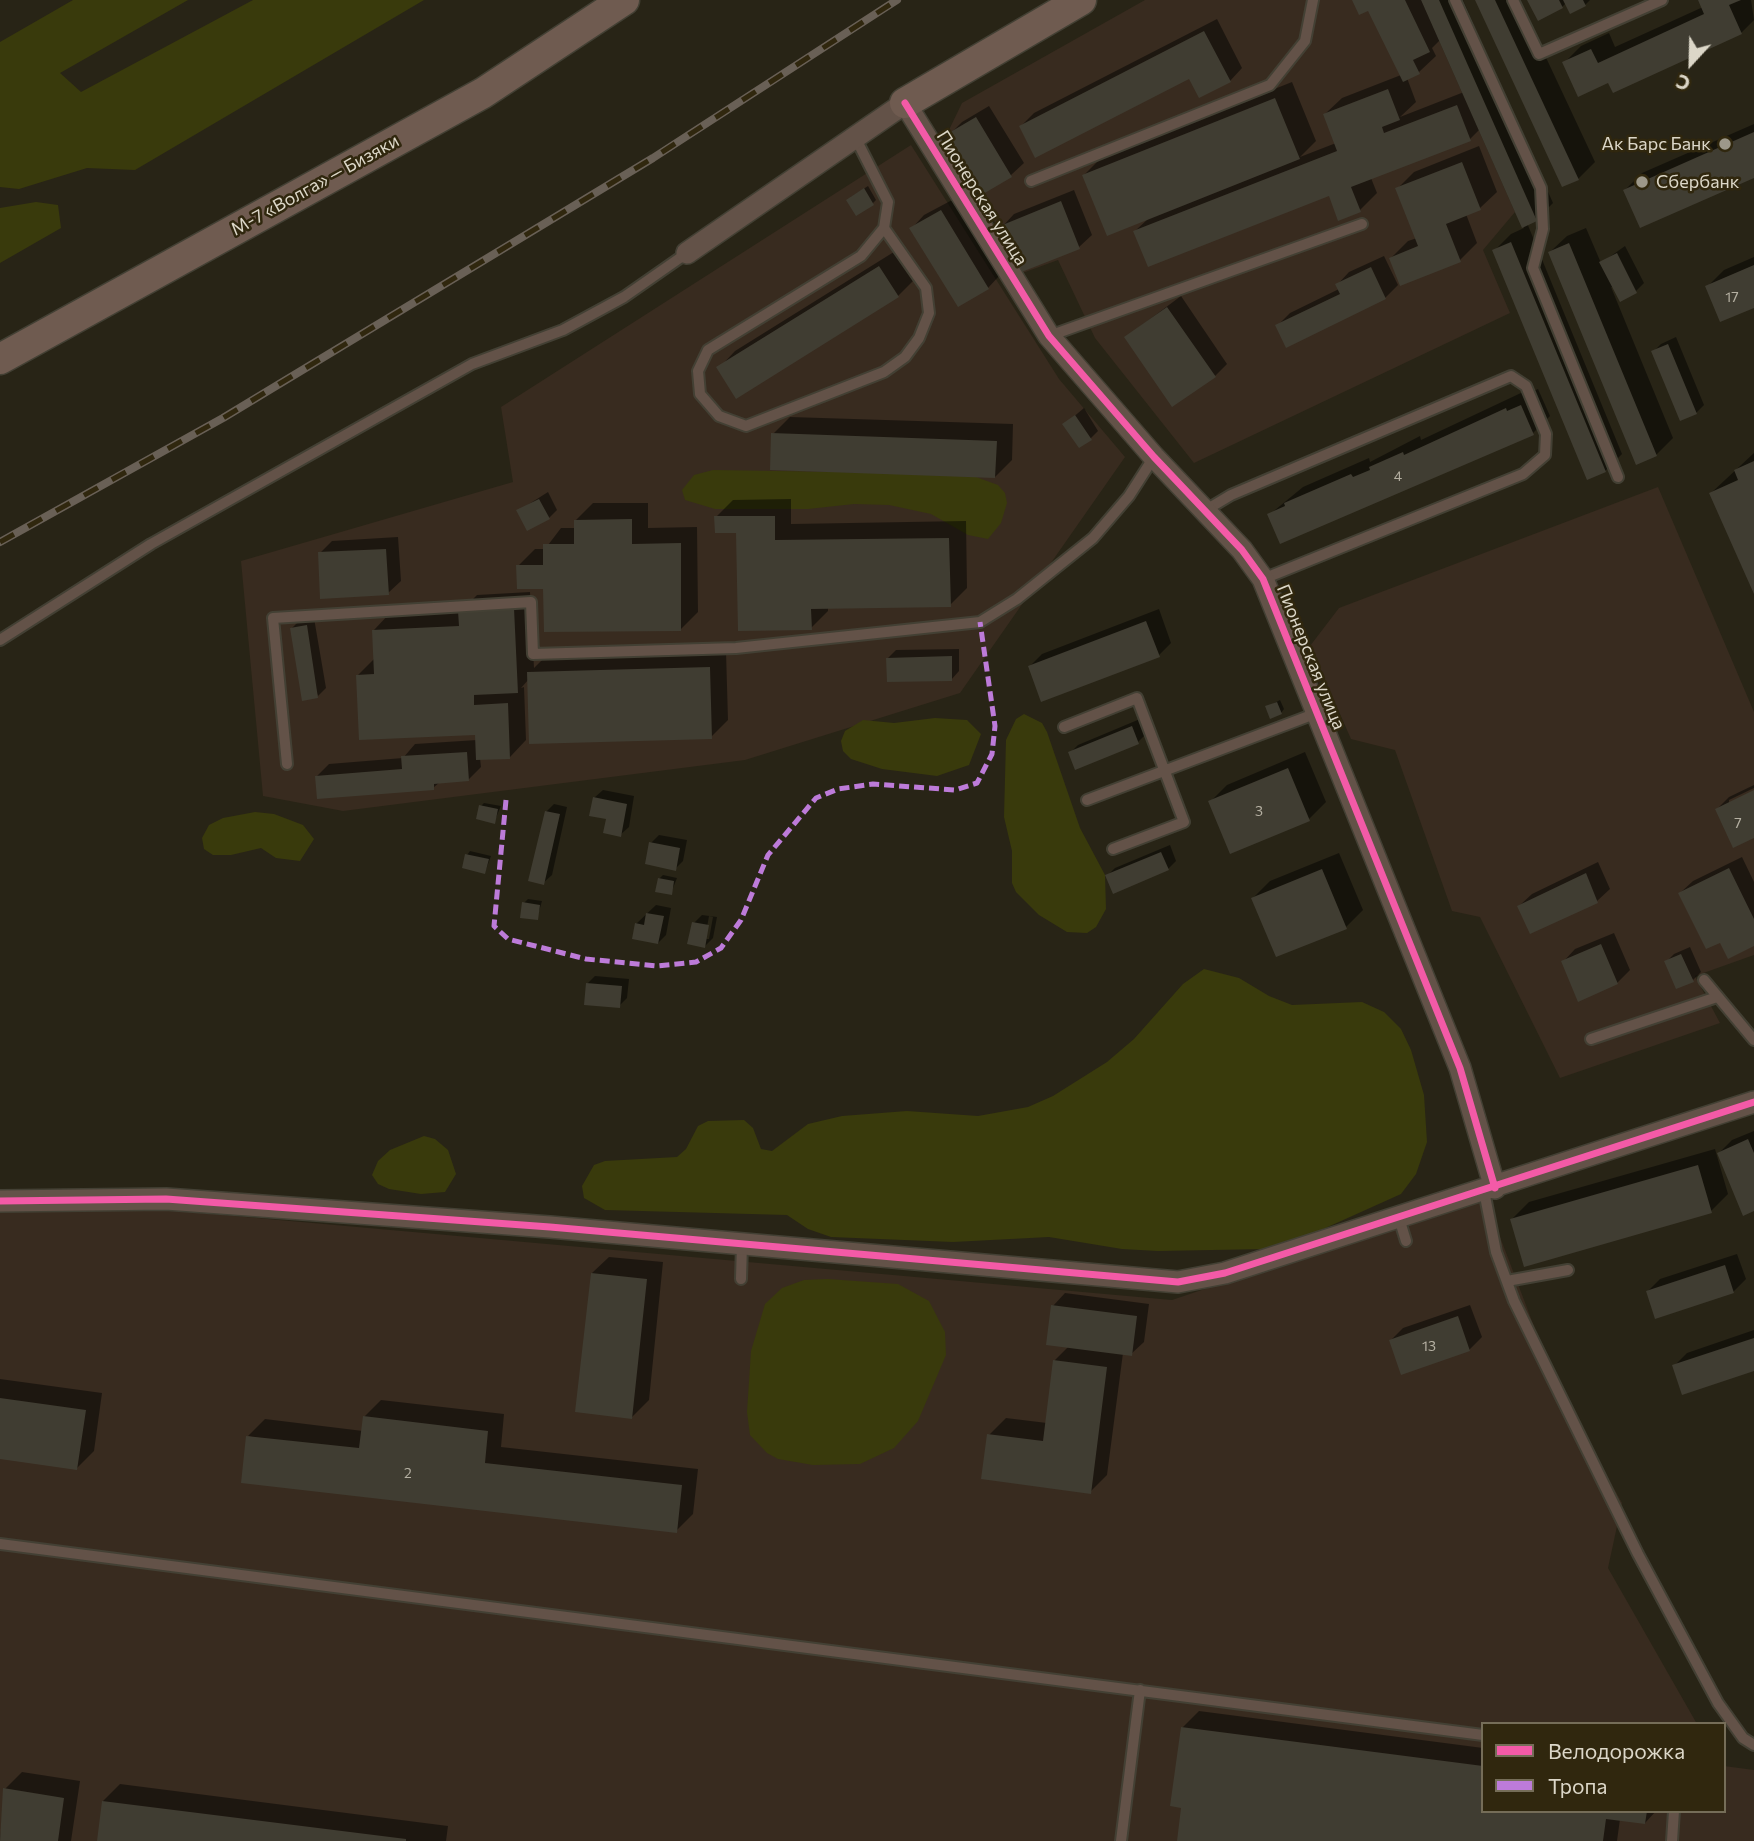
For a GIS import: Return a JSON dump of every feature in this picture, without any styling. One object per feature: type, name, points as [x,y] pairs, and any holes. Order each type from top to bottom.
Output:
[{"type":"main road","name":"М-7 «Волга» — Бизяки","points":[[0,359],[483,93],[624,0]]},
{"type":"main road","points":[[905,103],[1081,0]]},
{"type":"street","points":[[687,253],[905,103]]},
{"type":"street","name":"Пионерская улица","points":[[905,103],[1049,336],[1154,457],[1206,510],[1263,579],[1460,1068],[1490,1189]]},
{"type":"street","points":[[0,1201],[166,1199],[742,1244],[1178,1282],[1225,1273],[1754,1102]]},
{"type":"lane","points":[[1031,181],[1270,85],[1305,41],[1313,0]]},
{"type":"lane","points":[[1455,0],[1541,188],[1543,229],[1533,268],[1618,477]]},
{"type":"lane","points":[[1513,0],[1539,54],[1662,0]]},
{"type":"lane","points":[[855,138],[888,202],[884,228],[860,256],[708,350],[698,371],[701,394],[719,416],[746,426],[884,372],[905,357],[919,338],[929,313],[926,288],[884,228]]},
{"type":"lane","points":[[1049,336],[1362,224]]},
{"type":"lane","points":[[0,640],[151,544],[472,364],[563,330],[624,297],[687,253]]},
{"type":"lane","points":[[1206,510],[1231,495],[1511,376],[1526,386],[1546,434],[1545,454],[1524,474],[1263,579]]},
{"type":"lane","points":[[287,764],[272,618],[531,602],[533,654],[736,648],[980,622],[1017,599],[1093,538],[1129,496],[1154,457]]},
{"type":"lane","points":[[1064,727],[1138,698],[1184,822],[1113,849]]},
{"type":"lane","points":[[1087,800],[1317,713]]},
{"type":"lane","points":[[1704,980],[1754,1040]]},
{"type":"lane","points":[[1591,1040],[1717,997]]},
{"type":"lane","points":[[1490,1189],[1496,1252],[1507,1281],[1638,1554],[1718,1703],[1743,1738],[1754,1745]]},
{"type":"lane","points":[[1399,1218],[1406,1241]]},
{"type":"lane","points":[[741,1279],[742,1244]]},
{"type":"lane","points":[[1507,1281],[1568,1270]]},
{"type":"lane","points":[[0,1544],[1481,1735]]},
{"type":"lane","points":[[1121,1841],[1140,1690]]},
{"type":"lane","points":[[1672,1841],[1674,1813]]},
{"type":"shaded area","points":[[73,0],[188,0],[60,73],[81,92],[253,0],[424,0],[135,170],[87,168],[19,189],[0,187],[0,42]]},
{"type":"shaded area","points":[[1145,0],[1421,0],[1515,212],[1483,250],[1510,313],[1194,463],[1095,338],[1058,260],[1017,275],[983,194],[947,134],[962,103]]},
{"type":"shaded area","points":[[911,145],[1059,379],[1125,457],[960,693],[745,760],[343,811],[263,796],[241,561],[513,482],[501,407]]},
{"type":"shaded area","points":[[36,202],[58,205],[61,228],[0,263],[0,208]]},
{"type":"shaded area","points":[[713,470],[968,474],[998,485],[1005,493],[1007,503],[1001,523],[988,539],[968,535],[931,514],[889,505],[854,504],[808,509],[715,509],[685,500],[682,490],[694,475]]},
{"type":"shaded area","points":[[1658,487],[1754,712],[1754,955],[1695,976],[1720,1023],[1560,1078],[1480,917],[1452,911],[1395,750],[1351,739],[1310,646],[1339,608]]},
{"type":"shaded area","points":[[1024,714],[1042,723],[1047,732],[1080,828],[1105,875],[1106,909],[1096,927],[1087,933],[1067,932],[1039,915],[1016,892],[1012,883],[1012,851],[1004,817],[1006,740],[1016,719]]},
{"type":"shaded area","points":[[935,718],[967,720],[981,734],[969,765],[937,776],[882,769],[851,759],[843,751],[841,741],[845,731],[863,720],[894,723]]},
{"type":"shaded area","points":[[255,812],[274,814],[303,825],[314,839],[300,861],[276,858],[261,848],[231,855],[213,855],[204,849],[202,838],[209,825],[223,818]]},
{"type":"shaded area","points":[[1204,969],[1239,978],[1269,996],[1292,1005],[1362,1002],[1384,1012],[1401,1029],[1411,1050],[1424,1095],[1427,1142],[1416,1174],[1401,1194],[1301,1239],[1267,1249],[1158,1251],[1122,1249],[1049,1237],[953,1242],[831,1237],[808,1229],[787,1215],[605,1210],[584,1198],[582,1186],[594,1165],[605,1161],[677,1157],[686,1149],[698,1126],[708,1121],[744,1120],[753,1128],[761,1149],[772,1151],[808,1124],[842,1116],[907,1111],[978,1116],[1028,1107],[1053,1096],[1107,1062],[1134,1039],[1183,984]]},
{"type":"shaded area","points":[[424,1136],[435,1139],[448,1150],[456,1174],[445,1192],[421,1194],[389,1189],[378,1184],[372,1175],[378,1161],[390,1150]]},
{"type":"shaded area","points":[[0,1195],[1172,1300],[1484,1195],[1556,1384],[1622,1503],[1608,1568],[1696,1722],[1481,1722],[1481,1813],[1726,1813],[1726,1766],[1754,1770],[1754,1841],[0,1841]]},
{"type":"shaded area","points":[[804,1280],[898,1284],[929,1301],[945,1332],[946,1355],[918,1421],[894,1448],[860,1464],[813,1465],[778,1459],[767,1453],[750,1435],[747,1412],[751,1351],[765,1304],[782,1288]]},
{"type":"building","points":[[1352,0],[1405,0],[1430,52],[1413,60],[1420,74],[1403,82],[1368,11],[1359,15]]},
{"type":"building","points":[[1421,0],[1439,0],[1537,221],[1522,228]]},
{"type":"building","points":[[1475,0],[1495,0],[1579,180],[1562,187]]},
{"type":"building","points":[[1527,0],[1559,0],[1563,8],[1538,21]]},
{"type":"building","points":[[1563,0],[1583,0],[1586,6],[1570,14]]},
{"type":"building","points":[[1698,0],[1741,0],[1729,5],[1742,34],[1613,93],[1608,83],[1578,97],[1562,62],[1591,49],[1598,63],[1704,14]]},
{"type":"building","points":[[1204,31],[1231,82],[1199,98],[1189,79],[1035,158],[1019,126]]},
{"type":"building","points":[[1388,89],[1400,120],[1382,127],[1384,133],[1457,105],[1471,141],[1351,187],[1361,212],[1338,221],[1329,196],[1148,267],[1133,231],[1337,151],[1323,114]]},
{"type":"building","points":[[1275,98],[1300,159],[1107,236],[1082,175]]},
{"type":"building","points":[[976,117],[1012,177],[983,194],[947,134]]},
{"type":"building","points":[[1754,132],[1754,178],[1640,228],[1623,190]]},
{"type":"building","points":[[1462,162],[1481,210],[1446,224],[1461,262],[1400,286],[1389,258],[1418,246],[1395,188]]},
{"type":"building","points":[[864,188],[874,205],[856,216],[846,200]]},
{"type":"building","points":[[1061,201],[1080,249],[1019,273],[1000,226]]},
{"type":"building","points":[[941,210],[989,289],[958,307],[909,228]]},
{"type":"building","points":[[1511,242],[1606,472],[1587,480],[1492,250]]},
{"type":"building","points":[[1569,243],[1657,456],[1636,465],[1548,252]]},
{"type":"building","points":[[1617,253],[1637,293],[1620,302],[1599,262]]},
{"type":"building","points":[[1754,265],[1754,308],[1720,322],[1705,286]]},
{"type":"building","points":[[879,266],[899,297],[736,399],[716,367]]},
{"type":"building","points":[[1371,267],[1386,299],[1286,348],[1275,325],[1340,294],[1335,284]]},
{"type":"building","points":[[1167,307],[1216,377],[1172,407],[1124,337]]},
{"type":"building","points":[[1668,344],[1697,414],[1680,421],[1651,351]]},
{"type":"building","points":[[1521,405],[1534,435],[1280,544],[1267,514],[1285,506],[1284,503],[1351,474],[1353,477],[1370,470],[1369,467],[1403,452],[1404,455],[1506,408],[1507,411]]},
{"type":"building","points":[[1075,415],[1092,440],[1079,448],[1062,424]]},
{"type":"building","points":[[771,433],[997,441],[995,478],[770,470]]},
{"type":"building","points":[[1754,461],[1754,594],[1709,493],[1738,480],[1734,470]]},
{"type":"building","points":[[539,499],[550,519],[527,531],[516,510]]},
{"type":"building","points":[[714,516],[775,516],[775,540],[949,538],[951,607],[811,609],[812,630],[738,631],[736,533],[715,533]]},
{"type":"building","points":[[632,519],[632,544],[681,543],[681,631],[544,632],[543,589],[517,589],[516,565],[543,565],[543,544],[574,544],[574,520]]},
{"type":"building","points":[[386,549],[389,595],[320,599],[318,552]]},
{"type":"building","points":[[514,608],[518,693],[474,695],[474,705],[508,703],[510,759],[476,760],[475,735],[359,740],[356,675],[374,674],[372,630],[459,626],[458,611]]},
{"type":"building","points":[[1146,621],[1160,657],[1041,702],[1028,666]]},
{"type":"building","points":[[307,625],[318,698],[302,701],[290,628]]},
{"type":"building","points":[[952,656],[952,681],[887,682],[886,658]]},
{"type":"building","points":[[710,667],[712,739],[529,744],[527,672]]},
{"type":"building","points":[[1277,702],[1282,714],[1270,719],[1265,706]]},
{"type":"building","points":[[1132,726],[1139,744],[1075,770],[1068,752]]},
{"type":"building","points":[[467,752],[469,781],[434,784],[434,790],[317,799],[315,776],[402,769],[401,756]]},
{"type":"building","points":[[1288,768],[1310,821],[1230,854],[1208,801]]},
{"type":"building","points":[[1754,790],[1754,838],[1733,848],[1715,809]]},
{"type":"building","points":[[593,797],[627,804],[621,837],[603,833],[606,819],[589,816]]},
{"type":"building","points":[[479,805],[498,809],[495,824],[476,819]]},
{"type":"building","points":[[545,811],[560,814],[544,885],[528,881]]},
{"type":"building","points":[[649,842],[680,848],[676,871],[645,864]]},
{"type":"building","points":[[1161,852],[1169,870],[1113,894],[1105,875]]},
{"type":"building","points":[[465,854],[489,859],[485,874],[462,868]]},
{"type":"building","points":[[1729,868],[1754,919],[1754,946],[1728,959],[1720,943],[1706,949],[1678,893]]},
{"type":"building","points":[[1322,869],[1347,929],[1276,957],[1251,898]]},
{"type":"building","points":[[1586,873],[1598,903],[1530,934],[1517,906]]},
{"type":"building","points":[[658,878],[674,881],[672,895],[655,892]]},
{"type":"building","points":[[522,902],[540,905],[538,920],[520,918]]},
{"type":"building","points":[[646,913],[664,916],[658,944],[632,939],[635,923],[644,925]]},
{"type":"building","points":[[692,922],[709,925],[705,948],[687,944]]},
{"type":"building","points":[[1601,944],[1618,984],[1578,1002],[1561,961]]},
{"type":"building","points":[[1681,954],[1694,982],[1676,989],[1664,961]]},
{"type":"building","points":[[586,983],[622,986],[620,1008],[584,1005]]},
{"type":"building","points":[[1748,1139],[1754,1153],[1754,1211],[1743,1216],[1717,1153]]},
{"type":"building","points":[[1698,1165],[1712,1213],[1524,1267],[1510,1219]]},
{"type":"building","points":[[1725,1265],[1734,1293],[1655,1319],[1646,1291]]},
{"type":"building","points":[[591,1273],[647,1279],[632,1419],[575,1412]]},
{"type":"building","points":[[1051,1305],[1137,1316],[1132,1356],[1046,1345]]},
{"type":"building","points":[[1458,1316],[1470,1351],[1401,1375],[1389,1340]]},
{"type":"building","points":[[1754,1338],[1754,1371],[1682,1395],[1672,1365]]},
{"type":"building","points":[[1053,1360],[1107,1367],[1091,1494],[981,1479],[987,1434],[1043,1441]]},
{"type":"building","points":[[0,1398],[86,1410],[77,1470],[0,1459]]},
{"type":"building","points":[[363,1416],[488,1431],[485,1463],[682,1485],[677,1533],[241,1483],[246,1436],[359,1448]]},
{"type":"building","points":[[1181,1727],[1481,1766],[1481,1813],[1647,1813],[1645,1824],[1606,1819],[1603,1841],[1177,1841],[1181,1808],[1170,1806]]},
{"type":"building","points":[[3,1788],[64,1798],[58,1841],[0,1841]]},
{"type":"building","points":[[102,1801],[406,1839],[406,1841],[97,1841]]},
{"type":"railway","points":[[0,542],[223,418],[653,158],[897,0]]},
{"type":"marked path","points":[[506,800],[494,926],[508,939],[586,959],[657,966],[696,962],[721,948],[741,920],[768,855],[816,798],[838,789],[873,784],[955,790],[977,783],[992,754],[995,726],[980,622]]},
{"type":"cycle path","points":[[905,103],[1049,336],[1154,457],[1242,550],[1263,579],[1460,1068],[1495,1188]]},
{"type":"cycle path","points":[[0,1201],[166,1199],[550,1227],[1178,1282],[1225,1273],[1754,1102]]},
{"type":"place","name":"Ак Барс Банк","points":[[1725,144]]},
{"type":"place","name":"Сбербанк","points":[[1642,182]]}]
